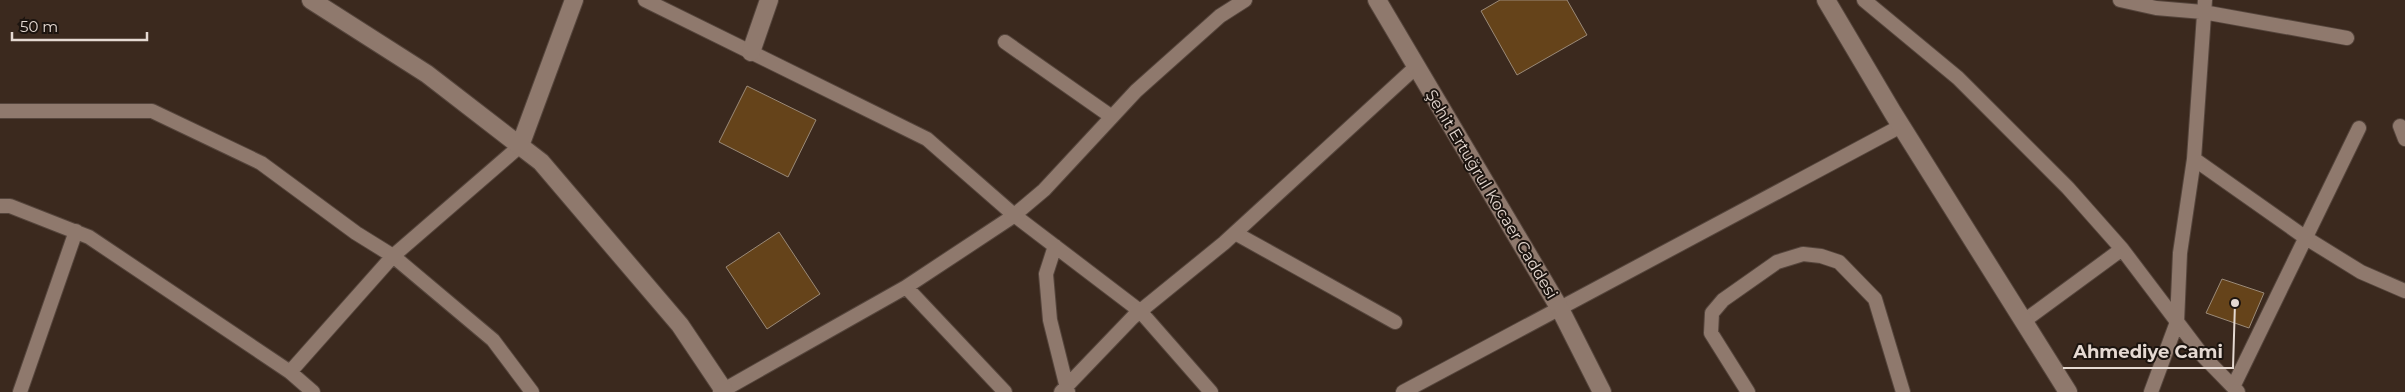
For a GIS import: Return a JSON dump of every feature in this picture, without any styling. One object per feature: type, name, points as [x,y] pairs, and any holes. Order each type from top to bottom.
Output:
[{"type":"street","points":[[312,0],[427,74],[541,162],[680,325],[723,391],[906,287],[1014,215],[1044,190],[1136,91],[1220,16],[1245,0]]},
{"type":"street","points":[[290,372],[393,256],[520,146],[574,0]]},
{"type":"street","points":[[646,0],[927,139],[1014,215],[1140,312],[1211,392]]},
{"type":"street","points":[[750,52],[769,0]]},
{"type":"street","name":"Şehit Ertuğrul Kocaer Caddesi","points":[[1377,0],[1560,309],[1602,392]]},
{"type":"street","points":[[1826,0],[1901,126],[2068,392]]},
{"type":"street","points":[[1864,0],[1958,78],[2068,188],[2122,249],[2203,356],[2236,390],[2359,128]]},
{"type":"street","points":[[2120,0],[2156,8],[2204,6],[2347,38]]},
{"type":"street","points":[[2151,392],[2177,322],[2180,253],[2194,158],[2204,6]]},
{"type":"street","points":[[1005,42],[1112,117]]},
{"type":"street","points":[[1065,390],[1140,312],[1235,232],[1417,66]]},
{"type":"street","points":[[0,110],[152,111],[261,163],[356,233],[393,256],[493,340],[532,392]]},
{"type":"street","points":[[1402,392],[1901,126]]},
{"type":"street","points":[[2194,158],[2306,238],[2361,272],[2405,291]]},
{"type":"street","points":[[0,206],[10,206],[89,236],[290,372],[313,392]]},
{"type":"street","points":[[20,392],[76,231]]},
{"type":"street","points":[[1235,232],[1395,322]]},
{"type":"street","points":[[1055,246],[1046,274],[1050,320],[1065,390]]},
{"type":"street","points":[[2024,321],[2122,249]]},
{"type":"street","points":[[1748,392],[1711,333],[1712,313],[1723,300],[1777,262],[1803,254],[1821,256],[1839,262],[1875,299],[1903,392]]},
{"type":"street","points":[[906,287],[1005,392]]},
{"type":"building","points":[[1500,0],[1567,0],[1587,35],[1517,75],[1481,11]]},
{"type":"building","points":[[747,86],[816,120],[788,177],[719,142]]},
{"type":"building","points":[[779,232],[820,294],[767,329],[726,267]]},
{"type":"building","points":[[2222,279],[2264,293],[2249,328],[2206,313]]},
{"type":"place","name":"Ahmediye Cami","points":[[2235,303]]}]
